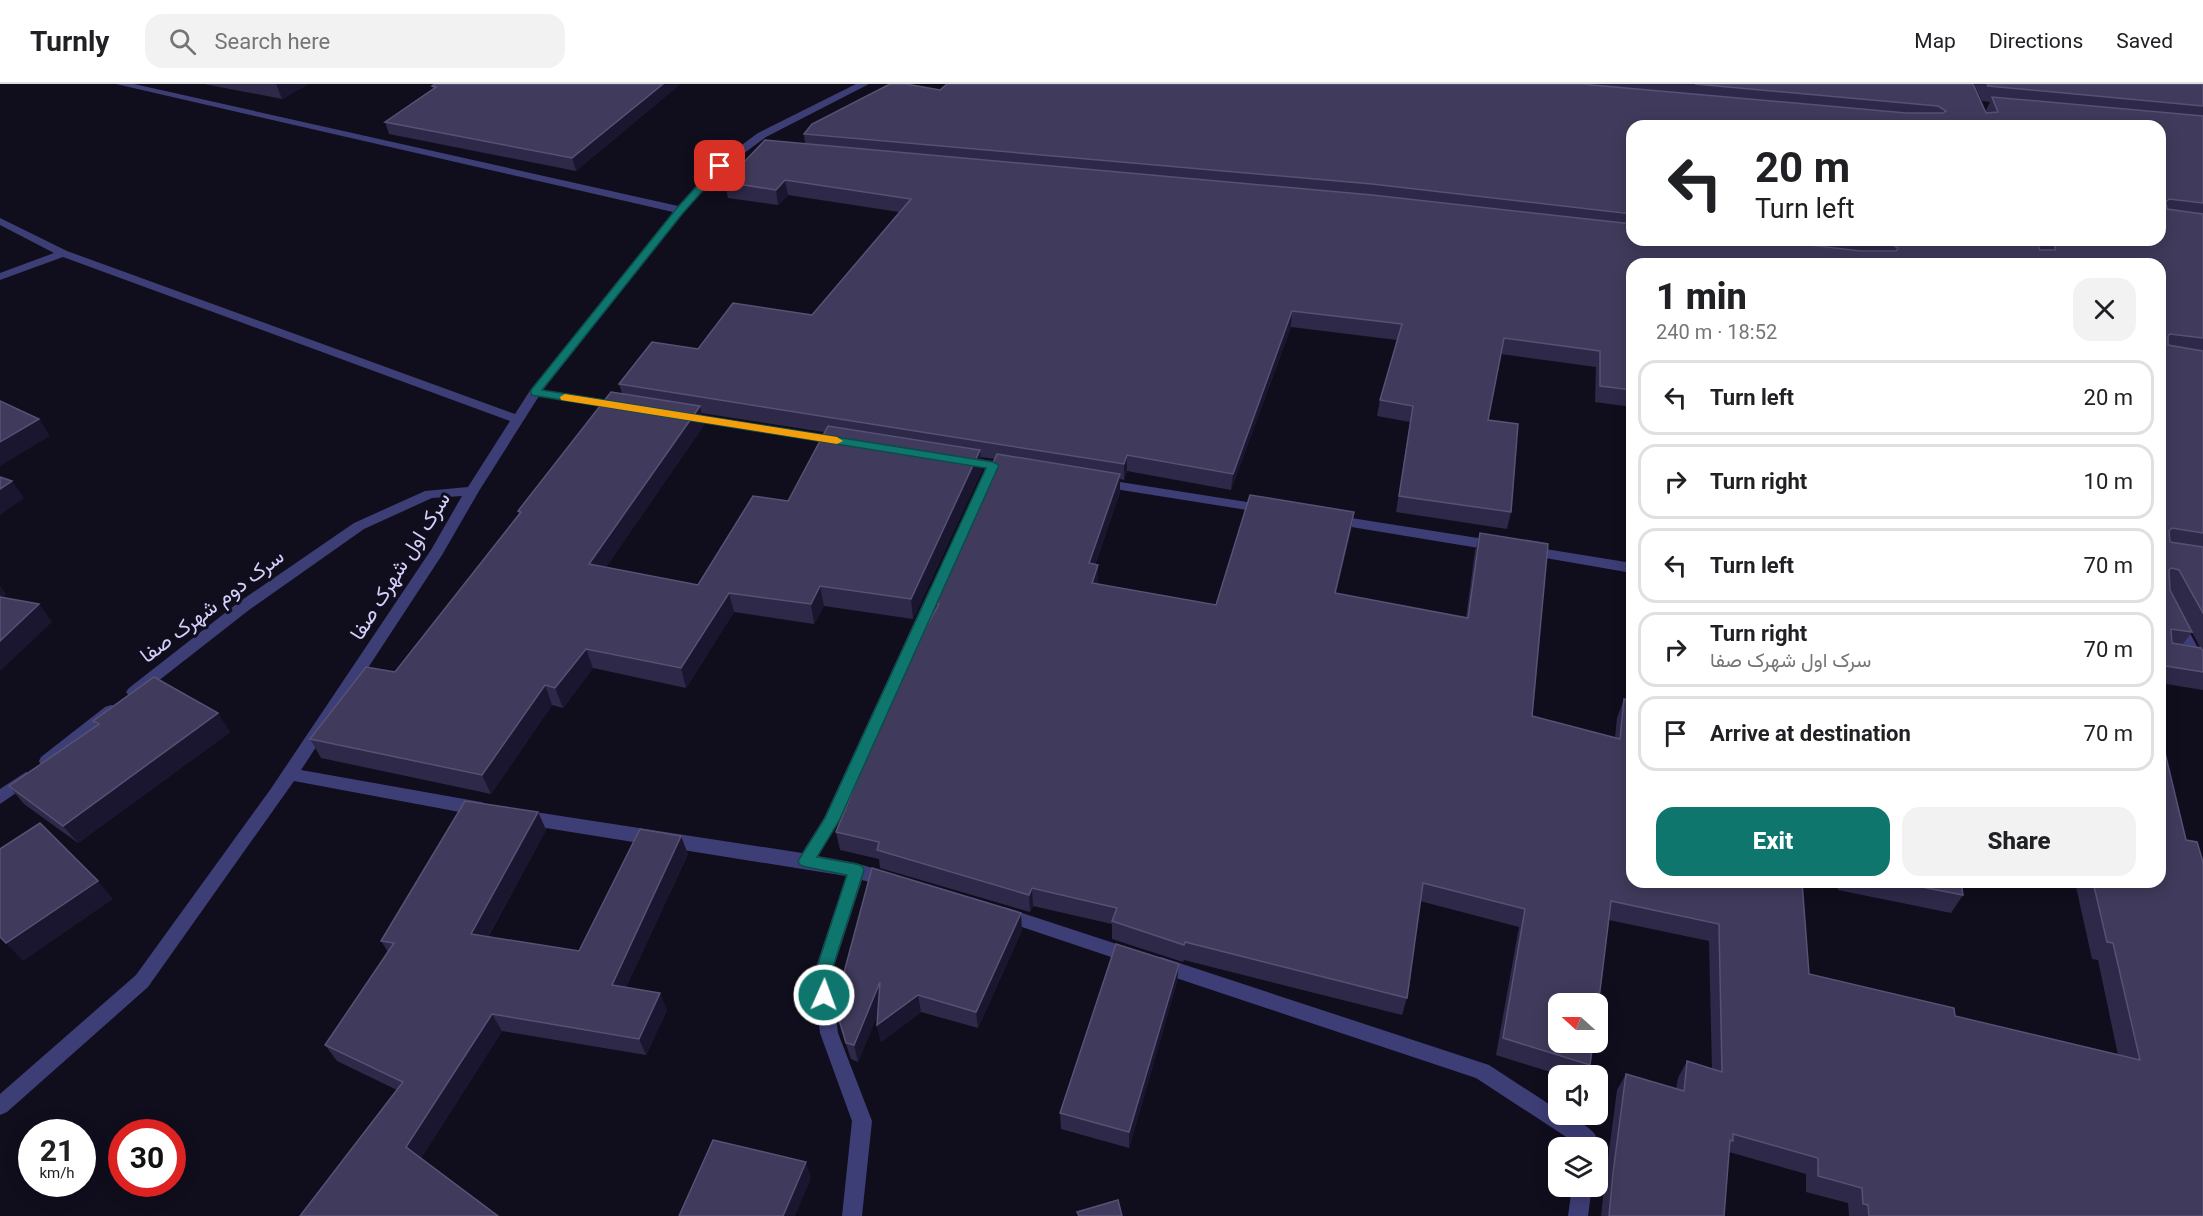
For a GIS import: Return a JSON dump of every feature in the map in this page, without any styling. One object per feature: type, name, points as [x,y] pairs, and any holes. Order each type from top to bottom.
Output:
[{"type":"street","points":[[121,84],[680,210]]},
{"type":"street","name":"سرک اول شهرک صفا","points":[[0,1106],[142,981],[290,774],[437,552],[472,491],[535,392],[680,210],[720,166],[751,149],[762,135],[864,84]]},
{"type":"street","points":[[0,220],[63,253],[518,419]]},
{"type":"street","points":[[0,277],[63,253]]},
{"type":"street","points":[[535,392],[640,409]]},
{"type":"street","points":[[664,413],[852,443]]},
{"type":"street","points":[[946,458],[991,471],[1029,471]]},
{"type":"street","points":[[1088,481],[1277,511]]},
{"type":"street","name":"سرک دوم شهرک صفا","points":[[0,798],[244,606],[320,550],[359,526],[430,494],[472,491]]},
{"type":"street","points":[[1313,516],[1626,567]]},
{"type":"street","points":[[806,861],[831,821],[944,573]]},
{"type":"street","points":[[2166,603],[2203,675]]},
{"type":"street","points":[[2178,655],[2196,658]]},
{"type":"street","points":[[290,774],[599,831],[856,870],[901,884]]},
{"type":"street","points":[[852,1216],[862,1121],[829,1034],[822,976],[856,870]]},
{"type":"street","points":[[990,910],[1482,1071],[1582,1137]]},
{"type":"street","points":[[1578,1216],[1581,1197]]},
{"type":"building","points":[[435,84],[663,84],[572,158],[385,122],[436,87],[432,86]]},
{"type":"building","points":[[890,84],[906,84],[940,90],[947,84],[1581,84],[1906,113],[1943,113],[1946,111],[1938,106],[1695,84],[1973,84],[1986,113],[1998,112],[1992,97],[2203,116],[2203,203],[2169,199],[2166,202],[2166,120],[1626,120],[1626,213],[1372,184],[804,134],[812,124]]},
{"type":"building","points":[[1987,84],[2203,84],[2203,106],[1988,86]]},
{"type":"building","points":[[765,140],[1372,195],[1626,223],[1626,246],[1818,246],[1860,251],[1896,251],[1898,248],[1895,246],[2038,246],[2040,250],[2055,250],[2055,247],[2166,246],[2166,202],[2167,209],[2203,214],[2203,338],[2170,334],[2168,345],[2203,351],[2203,533],[2172,528],[2169,531],[2170,542],[2203,547],[2203,613],[2179,570],[2172,568],[2169,570],[2170,590],[2192,632],[2171,629],[2172,643],[2201,648],[2203,672],[2166,666],[2166,258],[1626,258],[1626,389],[1600,386],[1600,351],[1504,338],[1488,420],[1518,424],[1511,512],[1399,496],[1413,406],[1380,400],[1402,324],[1292,311],[1233,474],[1127,455],[1124,464],[619,384],[652,342],[698,349],[733,303],[812,315],[911,199],[785,180],[776,190],[725,182]]},
{"type":"building","points":[[611,392],[700,406],[589,564],[698,585],[753,496],[788,501],[828,426],[980,450],[911,599],[820,586],[811,604],[729,593],[681,668],[586,649],[555,688],[545,685],[482,775],[310,739],[366,667],[395,672],[521,512],[518,511]]},
{"type":"building","points":[[0,401],[39,419],[0,442]]},
{"type":"building","points":[[997,454],[1120,474],[1089,563],[1098,565],[1092,583],[1216,605],[1250,495],[1354,512],[1335,593],[1468,618],[1480,533],[1548,544],[1532,716],[1620,739],[1624,699],[1626,700],[1626,888],[1802,888],[1809,974],[1954,1008],[1955,1016],[2140,1060],[2113,943],[2107,942],[2094,888],[2166,888],[2166,757],[2186,840],[2197,842],[2203,862],[2203,1216],[1869,1216],[1868,1205],[1863,1204],[1862,1188],[1818,1176],[1818,1158],[1733,1134],[1733,1141],[1730,1140],[1724,1216],[1609,1216],[1626,1074],[1684,1091],[1687,1061],[1722,1072],[1719,924],[1611,901],[1600,993],[1548,993],[1548,1052],[1503,1038],[1525,909],[1423,883],[1407,998],[1185,942],[1184,945],[1112,921],[1117,908],[1032,888],[1029,895],[877,850],[879,842],[836,832],[901,673],[939,604],[929,603]]},
{"type":"building","points":[[0,477],[12,481],[0,489]]},
{"type":"building","points":[[0,597],[39,604],[0,641]]},
{"type":"building","points":[[154,677],[218,713],[63,826],[9,786],[99,724],[93,721]]},
{"type":"building","points":[[465,801],[538,812],[471,934],[579,951],[640,829],[681,836],[612,985],[660,993],[639,1039],[492,1014],[406,1147],[498,1216],[300,1216],[403,1082],[325,1045],[394,943],[381,941]]},
{"type":"building","points":[[40,823],[98,881],[6,943],[0,937],[0,849]]},
{"type":"building","points":[[872,868],[1021,913],[976,1012],[918,995],[877,1025],[880,982],[854,1045],[846,1043],[835,1006]]},
{"type":"building","points":[[1927,888],[1962,888],[1963,895]]},
{"type":"building","points":[[1116,944],[1179,964],[1129,1132],[1060,1113]]},
{"type":"building","points":[[1551,1053],[1592,1053],[1590,1065]]},
{"type":"building","points":[[713,1140],[806,1162],[783,1216],[679,1216]]},
{"type":"building","points":[[1118,1200],[1122,1216],[1079,1216],[1077,1212]]},
{"type":"slow traffic","points":[[565,397],[837,441]]},
{"type":"route","points":[[720,166],[680,210],[535,392],[993,465],[831,821],[806,861],[856,870],[822,976],[824,995]]}]
